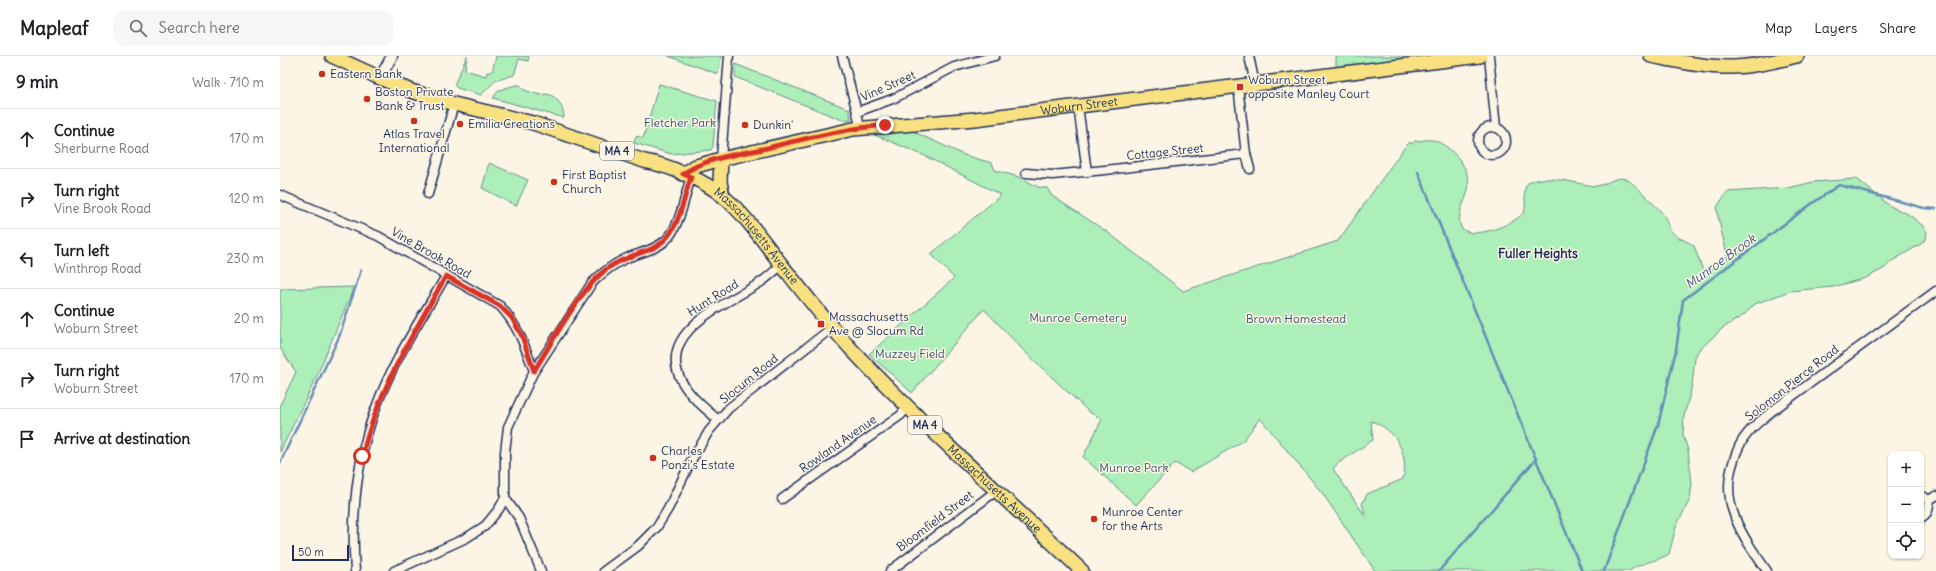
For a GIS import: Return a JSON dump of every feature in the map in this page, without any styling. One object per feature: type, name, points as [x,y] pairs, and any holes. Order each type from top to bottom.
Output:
[{"type":"main road","name":"Massachusetts Avenue","points":[[332,56],[411,91],[454,104],[533,123],[656,163],[687,176],[723,196],[754,229],[832,327],[907,407],[1082,571]]},
{"type":"main road","name":"Woburn Street","points":[[687,176],[693,167],[721,158],[813,136],[860,128],[959,120],[1480,56]]},
{"type":"main road","points":[[1651,56],[1701,66],[1731,68],[1797,56]]},
{"type":"main road","points":[[721,158],[720,182],[723,196]]},
{"type":"street","points":[[380,78],[392,56]]},
{"type":"street","points":[[721,158],[729,56]]},
{"type":"street","points":[[842,56],[860,128]]},
{"type":"street","name":"Vine Street","points":[[857,112],[895,98],[954,67],[995,56]]},
{"type":"street","points":[[1249,56],[1254,84]]},
{"type":"street","points":[[1489,56],[1496,128]]},
{"type":"street","points":[[1238,86],[1246,154],[1250,169]]},
{"type":"street","points":[[428,194],[454,104]]},
{"type":"street","points":[[1078,106],[1087,172]]},
{"type":"street","name":"Cottage Street","points":[[1026,173],[1052,175],[1087,172],[1246,154]]},
{"type":"street","points":[[394,571],[459,542],[480,530],[493,517],[505,498],[505,452],[508,427],[534,371],[575,307],[597,278],[618,262],[654,248],[666,241],[674,229],[687,176]]},
{"type":"street","name":"Vine Brook Road","points":[[280,195],[372,233],[500,306],[512,318],[522,336],[534,371]]},
{"type":"street","name":"Hunt Road","points":[[718,420],[690,393],[681,380],[677,360],[683,335],[698,320],[760,283],[782,265]]},
{"type":"street","points":[[355,571],[353,530],[358,475],[375,410],[401,354],[446,276]]},
{"type":"street","name":"Solomon Pierce Road","points":[[1767,571],[1739,528],[1732,512],[1728,491],[1731,470],[1737,449],[1748,432],[1772,411],[1936,291]]},
{"type":"street","name":"Slocum Road","points":[[604,571],[638,546],[657,527],[668,509],[691,461],[709,431],[729,408],[832,327]]},
{"type":"street","name":"Rowland Avenue","points":[[782,499],[901,415],[907,407]]},
{"type":"street","name":"Bloomfield Street","points":[[890,571],[996,491]]},
{"type":"street","points":[[1924,515],[1929,510],[1924,498],[1936,496]]},
{"type":"street","points":[[505,498],[518,518],[541,571]]},
{"type":"green space","points":[[467,56],[465,70],[486,76],[487,72],[492,72],[496,56],[529,56],[528,61],[519,59],[514,75],[495,81],[481,95],[457,88],[454,85]]},
{"type":"green space","points":[[668,56],[721,56],[718,74]]},
{"type":"green space","points":[[1336,56],[1404,56],[1401,59],[1336,68]]},
{"type":"green space","points":[[735,64],[849,109],[851,119],[842,120],[735,77]]},
{"type":"green space","name":"Fletcher Park","points":[[659,84],[717,101],[713,146],[711,150],[671,154],[634,143],[636,136],[643,138]]},
{"type":"green space","points":[[520,85],[524,90],[540,95],[545,94],[554,97],[560,104],[564,113],[564,118],[493,98],[499,90]]},
{"type":"green space","points":[[908,129],[964,155],[992,163],[995,170],[1022,178],[1038,187],[1047,188],[1052,196],[1106,231],[1183,291],[1338,241],[1404,148],[1410,142],[1412,144],[1415,141],[1426,140],[1433,140],[1447,147],[1459,159],[1464,167],[1469,182],[1467,195],[1460,213],[1460,222],[1461,228],[1468,232],[1475,233],[1499,228],[1520,216],[1525,209],[1526,186],[1534,180],[1551,179],[1598,186],[1622,178],[1634,185],[1664,215],[1673,234],[1694,246],[1704,270],[1710,270],[1728,259],[1717,207],[1727,192],[1788,188],[1813,182],[1857,179],[1890,206],[1908,214],[1922,225],[1927,232],[1926,239],[1921,244],[1892,261],[1885,268],[1866,278],[1833,287],[1790,291],[1755,304],[1744,315],[1723,328],[1698,351],[1695,358],[1692,386],[1684,416],[1683,435],[1688,450],[1692,483],[1690,499],[1676,527],[1669,554],[1629,571],[1375,571],[1323,494],[1260,418],[1243,441],[1191,472],[1175,463],[1136,505],[1083,457],[1102,419],[1089,412],[1023,350],[984,309],[912,393],[869,354],[954,278],[931,254],[1001,195],[923,155],[870,133]],"holes":[[[1371,421],[1380,425],[1394,436],[1399,444],[1404,461],[1403,479],[1367,494],[1362,504],[1366,517],[1333,469],[1337,464],[1373,440]]]},
{"type":"green space","points":[[489,163],[528,180],[516,206],[482,188]]},
{"type":"green space","points":[[354,287],[316,378],[280,452],[280,405],[296,372],[280,348],[280,289]]},
{"type":"waterway","points":[[1418,172],[1582,571]]},
{"type":"waterway","name":"Munroe Brook","points":[[1604,571],[1658,425],[1676,350],[1683,300],[1839,185],[1924,208],[1936,209]]},
{"type":"waterway","points":[[280,463],[339,337],[361,270]]},
{"type":"waterway","points":[[1439,571],[1536,459]]},
{"type":"place","name":"Eastern Bank","points":[[322,74]]},
{"type":"place","name":"Woburn Street opposite Manley Court","points":[[1240,87]]},
{"type":"place","name":"Boston Private Bank & Trust","points":[[367,99]]},
{"type":"place","name":"Atlas Travel International","points":[[414,121]]},
{"type":"place","name":"Emilia Creations","points":[[460,124]]},
{"type":"place","name":"Dunkin'","points":[[745,125]]},
{"type":"place","name":"First Baptist Church","points":[[554,182]]},
{"type":"place","name":"Massachusetts Ave @ Slocum Rd","points":[[821,324]]},
{"type":"place","name":"Charles Ponzi’s Estate","points":[[653,458]]},
{"type":"place","name":"Munroe Center for the Arts","points":[[1094,519]]},
{"type":"district","name":"Fuller Heights","points":[[1538,253]]},
{"type":"route","points":[[362,456],[378,402],[404,349],[446,276],[483,298],[500,306],[512,318],[522,336],[534,371],[592,283],[618,262],[654,248],[666,241],[674,229],[691,177],[683,174],[693,167],[721,158],[822,134],[853,128],[885,125]]},
{"type":"park label","name":"Munroe Cemetery","points":[[1078,318]]},
{"type":"park label","name":"Brown Homestead","points":[[1296,319]]},
{"type":"park label","name":"Muzzey Field","points":[[910,354]]},
{"type":"park label","name":"Munroe Park","points":[[1134,468]]}]
